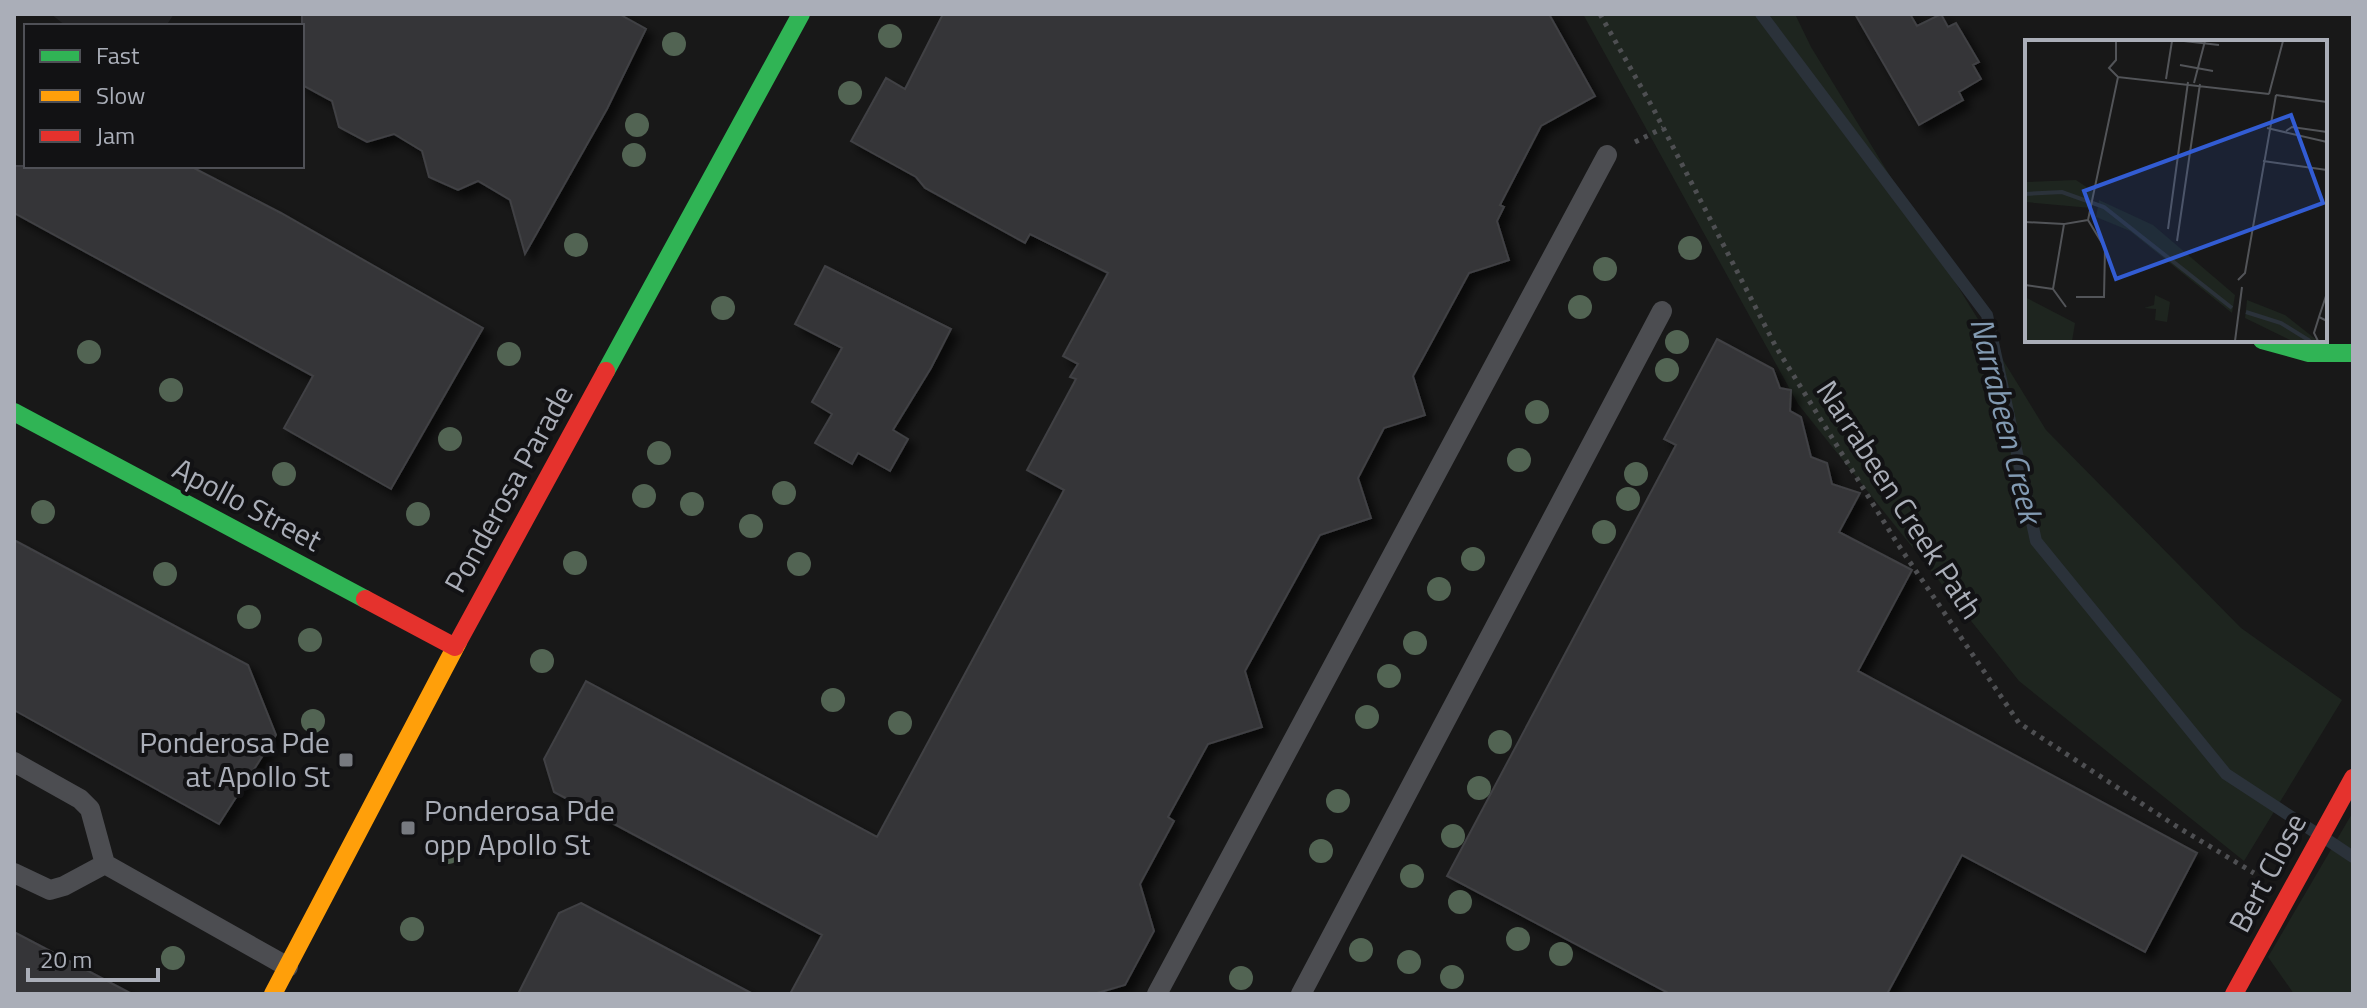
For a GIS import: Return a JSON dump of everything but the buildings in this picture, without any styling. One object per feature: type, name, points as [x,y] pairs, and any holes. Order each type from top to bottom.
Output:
[{"type":"street","name":"Ponderosa Parade","points":[[273,994],[455,647],[801,14]]},
{"type":"street","points":[[2269,342],[2309,353],[2353,353]]},
{"type":"street","name":"Apollo Street","points":[[14,412],[455,647]]},
{"type":"street","name":"Bert Close","points":[[2234,994],[2350,783]]},
{"type":"lane","points":[[1157,994],[1607,155]]},
{"type":"lane","points":[[1301,994],[1662,311]]},
{"type":"lane","points":[[14,762],[80,799],[90,809],[105,864],[288,967]]},
{"type":"lane","points":[[14,873],[50,890],[105,864]]},
{"type":"path","name":"Narrabeen Creek Path","points":[[1600,14],[1654,110],[1776,347],[1897,543],[2019,723],[2176,826],[2289,893]]},
{"type":"shaded area","points":[[51,14],[174,14],[167,24],[64,24]]},
{"type":"shaded area","points":[[1583,14],[1795,14],[1811,47],[2046,430],[2241,628],[2342,700],[2244,861],[2019,681],[1798,404]]},
{"type":"shaded area","points":[[2353,812],[2353,994],[2294,994],[2268,957]]},
{"type":"waterway","name":"Narrabeen Creek","points":[[1761,14],[1987,315],[2036,541],[2226,774],[2313,831]]},
{"type":"waterway","name":"Narrabeen Creek","points":[[2329,841],[2353,857]]},
{"type":"traffic: fast","points":[[606,371],[801,14]]},
{"type":"traffic: fast","points":[[2269,342],[2309,353],[2353,353]]},
{"type":"traffic: fast","points":[[14,412],[365,599]]},
{"type":"traffic: slow","points":[[273,994],[458,642]]},
{"type":"traffic: jam","points":[[458,642],[606,371]]},
{"type":"traffic: jam","points":[[365,599],[455,647]]},
{"type":"traffic: jam","points":[[2234,994],[2353,778]]},
{"type":"place","name":"Ponderosa Pde at Apollo St","points":[[346,760]]},
{"type":"place","name":"Ponderosa Pde opp Apollo St","points":[[408,828]]}]
